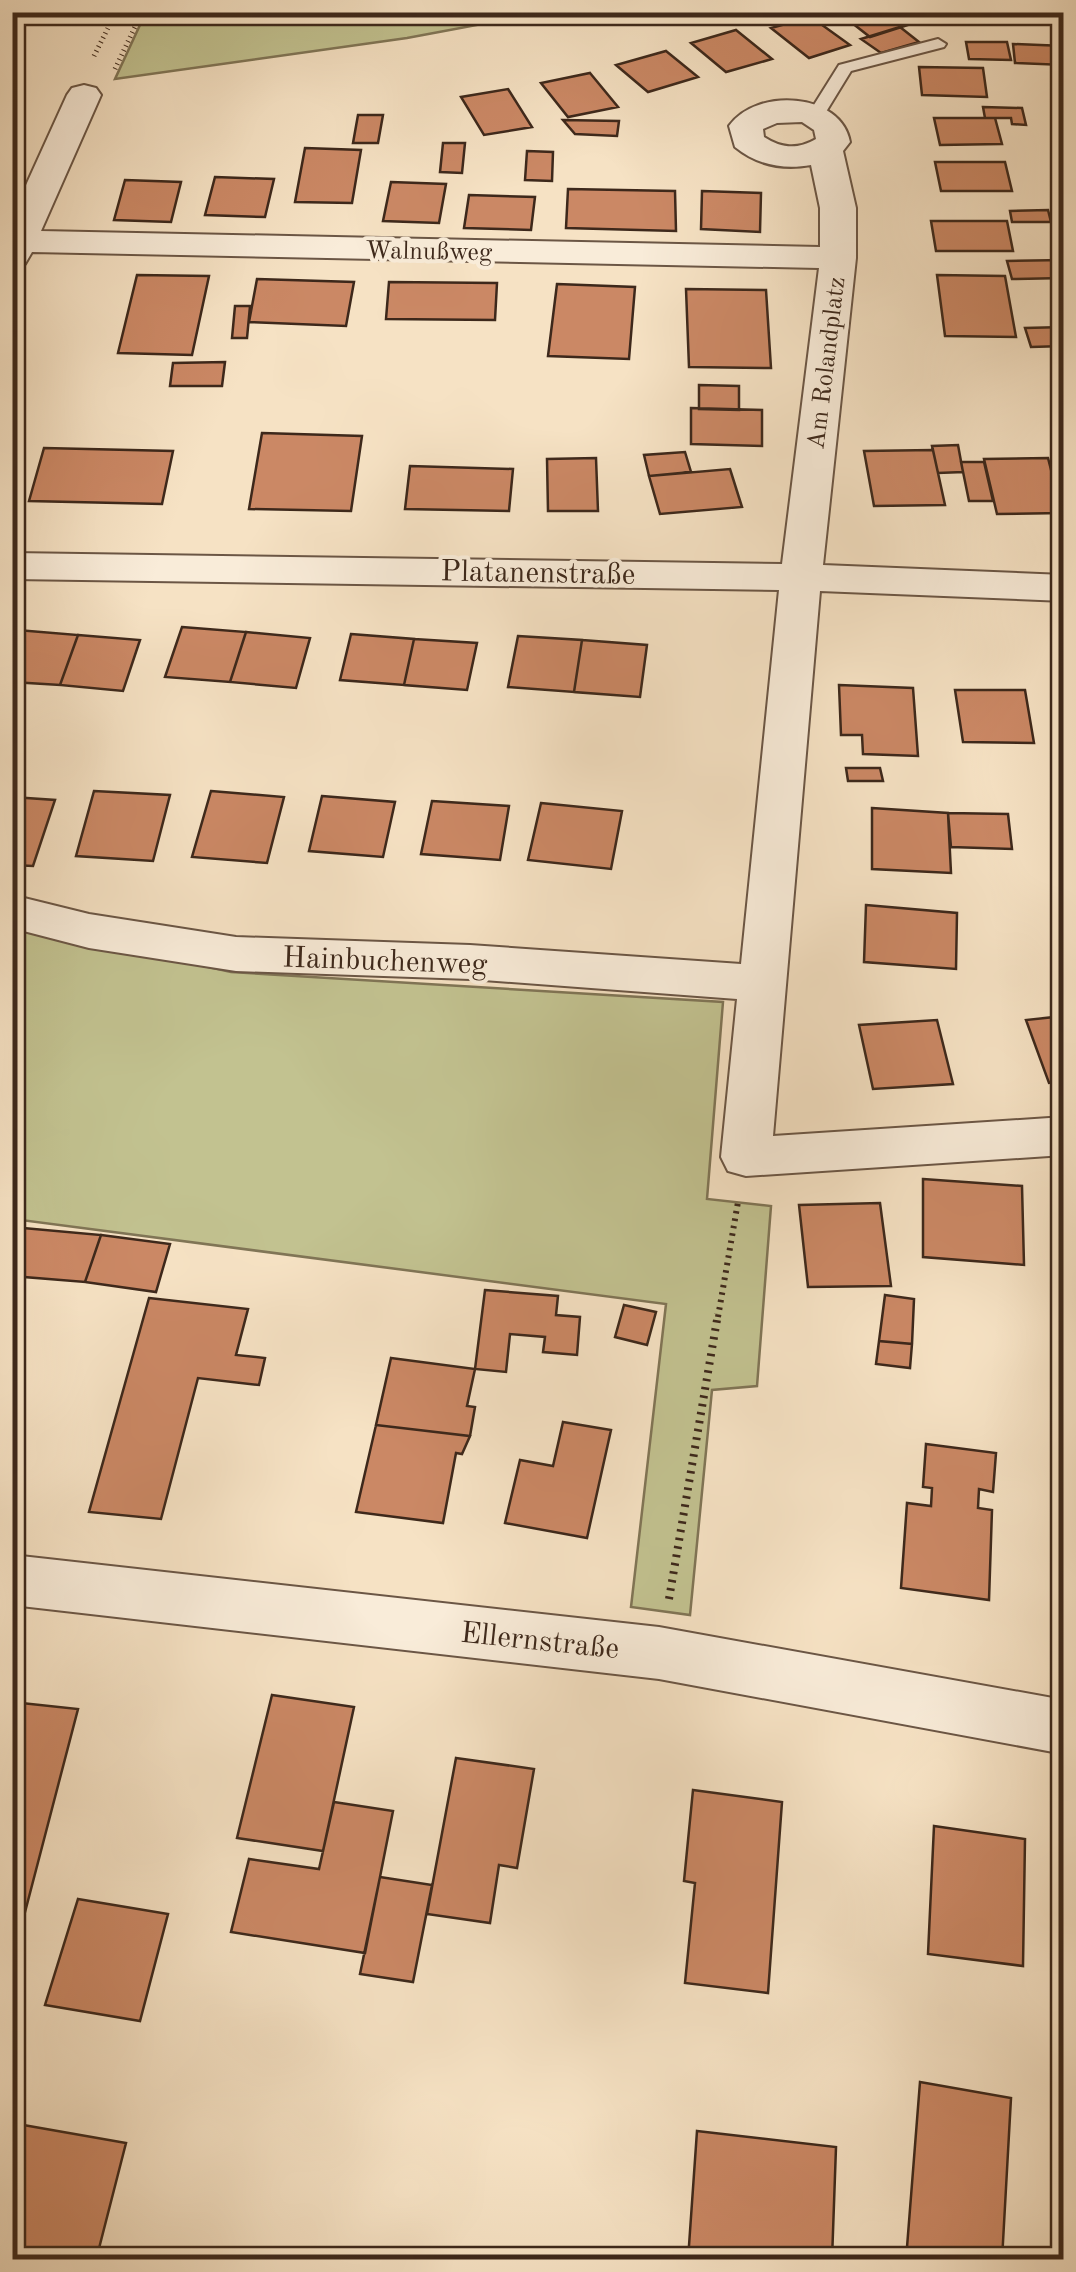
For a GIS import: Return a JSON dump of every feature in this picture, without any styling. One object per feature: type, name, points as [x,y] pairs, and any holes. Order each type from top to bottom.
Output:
[{"type":"street","points":[[16,249],[84,95]]},
{"type":"street","name":"Am Rolandplatz","points":[[801,577],[838,258],[838,208],[820,132]]},
{"type":"street","name":"Walnußweg","points":[[16,249],[838,258]]},
{"type":"street","name":"Platanenstraße","points":[[12,566],[801,577],[1064,588]]},
{"type":"street","points":[[801,577],[746,1157],[1064,1136]]},
{"type":"street","name":"Hainbuchenweg","points":[[12,911],[88,931],[236,954],[470,962],[762,983]]},
{"type":"street","name":"Ellernstraße","points":[[12,1580],[659,1653],[1064,1727]]},
{"type":"lane","points":[[820,132],[844,68],[938,44]]},
{"type":"path","points":[[84,95],[112,74],[142,12]]},
{"type":"path","points":[[659,1653],[746,1157]]},
{"type":"green space","points":[[146,12],[541,13],[407,38],[115,79]]},
{"type":"green space","points":[[13,924],[231,972],[723,1002],[707,1199],[771,1206],[757,1386],[712,1390],[690,1615],[631,1607],[666,1304],[13,1219]]},
{"type":"building","points":[[838,12],[900,12],[914,23],[870,37]]},
{"type":"building","points":[[811,17],[850,45],[809,58],[771,28]]},
{"type":"building","points":[[900,27],[919,42],[881,53],[861,39]]},
{"type":"building","points":[[736,30],[772,59],[726,72],[691,43]]},
{"type":"building","points":[[966,42],[1007,42],[1011,60],[969,59]]},
{"type":"building","points":[[1013,44],[1064,46],[1064,65],[1015,63]]},
{"type":"building","points":[[666,51],[698,77],[648,92],[616,65]]},
{"type":"building","points":[[919,67],[983,68],[987,97],[922,95]]},
{"type":"building","points":[[590,73],[618,107],[568,117],[541,83]]},
{"type":"building","points":[[508,89],[532,127],[484,135],[461,97]]},
{"type":"building","points":[[983,107],[1022,108],[1026,125],[1012,124],[1011,118],[985,118]]},
{"type":"building","points":[[358,115],[383,115],[378,143],[353,143]]},
{"type":"building","points":[[934,118],[995,118],[1002,144],[940,145]]},
{"type":"building","points":[[563,120],[619,121],[617,136],[575,134]]},
{"type":"building","points":[[443,143],[465,143],[462,173],[440,172]]},
{"type":"building","points":[[305,148],[361,150],[352,203],[295,202]]},
{"type":"building","points":[[527,151],[553,152],[552,181],[525,180]]},
{"type":"building","points":[[935,162],[1005,162],[1012,191],[941,191]]},
{"type":"building","points":[[215,177],[274,179],[265,217],[205,215]]},
{"type":"building","points":[[125,180],[181,182],[171,222],[114,220]]},
{"type":"building","points":[[391,182],[446,184],[439,223],[383,221]]},
{"type":"building","points":[[568,189],[675,191],[676,231],[566,228]]},
{"type":"building","points":[[702,191],[761,193],[760,232],[701,229]]},
{"type":"building","points":[[469,195],[535,197],[531,230],[464,228]]},
{"type":"building","points":[[1048,210],[1051,222],[1012,222],[1010,211]]},
{"type":"building","points":[[931,221],[1007,221],[1013,251],[936,251]]},
{"type":"building","points":[[1064,260],[1064,278],[1012,279],[1007,261]]},
{"type":"building","points":[[137,275],[209,276],[192,355],[118,353]]},
{"type":"building","points":[[937,275],[1005,276],[1016,337],[945,336]]},
{"type":"building","points":[[257,279],[354,282],[346,326],[249,322]]},
{"type":"building","points":[[389,282],[497,283],[495,320],[386,319]]},
{"type":"building","points":[[557,284],[635,287],[629,359],[548,356]]},
{"type":"building","points":[[686,289],[766,290],[771,368],[689,367]]},
{"type":"building","points":[[235,306],[250,306],[247,338],[232,338]]},
{"type":"building","points":[[1064,327],[1064,346],[1031,347],[1025,328]]},
{"type":"building","points":[[225,362],[222,386],[170,386],[173,363]]},
{"type":"building","points":[[699,385],[739,386],[739,410],[699,409]]},
{"type":"building","points":[[691,408],[762,410],[762,446],[691,444]]},
{"type":"building","points":[[262,433],[362,436],[351,511],[249,509]]},
{"type":"building","points":[[958,445],[963,472],[938,473],[932,446]]},
{"type":"building","points":[[44,448],[173,451],[162,504],[29,501]]},
{"type":"building","points":[[933,450],[945,505],[874,506],[864,451]]},
{"type":"building","points":[[685,452],[691,472],[649,476],[644,455]]},
{"type":"building","points":[[596,458],[598,511],[548,511],[547,459]]},
{"type":"building","points":[[1048,458],[1062,513],[997,514],[984,459]]},
{"type":"building","points":[[961,462],[984,462],[993,501],[969,501]]},
{"type":"building","points":[[410,466],[513,469],[509,511],[405,509]]},
{"type":"building","points":[[730,469],[742,507],[660,514],[649,476]]},
{"type":"building","points":[[182,627],[246,632],[230,682],[165,677]]},
{"type":"building","points":[[17,630],[78,635],[60,685],[12,682],[12,643]]},
{"type":"building","points":[[246,632],[310,638],[296,688],[230,682]]},
{"type":"building","points":[[351,634],[414,639],[404,685],[340,680]]},
{"type":"building","points":[[78,635],[140,640],[123,691],[60,685]]},
{"type":"building","points":[[518,636],[582,640],[574,692],[508,687]]},
{"type":"building","points":[[414,639],[477,643],[467,690],[404,685]]},
{"type":"building","points":[[582,640],[647,645],[640,697],[574,692]]},
{"type":"building","points":[[839,685],[913,688],[918,756],[863,754],[862,735],[841,735]]},
{"type":"building","points":[[955,690],[1025,690],[1034,743],[963,742]]},
{"type":"building","points":[[846,768],[880,768],[883,781],[848,781]]},
{"type":"building","points":[[94,791],[170,795],[153,861],[76,856]]},
{"type":"building","points":[[211,791],[284,797],[267,863],[192,857]]},
{"type":"building","points":[[322,796],[395,802],[383,857],[309,851]]},
{"type":"building","points":[[12,797],[55,800],[33,866],[12,865]]},
{"type":"building","points":[[432,801],[509,806],[500,860],[421,854]]},
{"type":"building","points":[[541,803],[622,811],[611,869],[528,860]]},
{"type":"building","points":[[872,808],[948,813],[951,873],[872,869]]},
{"type":"building","points":[[948,813],[1008,814],[1012,849],[951,847]]},
{"type":"building","points":[[866,905],[957,913],[956,969],[864,962]]},
{"type":"building","points":[[1064,1016],[1064,1081],[1049,1083],[1026,1020]]},
{"type":"building","points":[[937,1020],[953,1084],[873,1089],[859,1025]]},
{"type":"building","points":[[923,1179],[1022,1186],[1024,1265],[923,1257]]},
{"type":"building","points":[[880,1203],[891,1286],[808,1287],[799,1205]]},
{"type":"building","points":[[12,1227],[101,1235],[85,1282],[12,1276]]},
{"type":"building","points":[[101,1235],[170,1244],[156,1292],[85,1282]]},
{"type":"building","points":[[485,1290],[558,1296],[556,1315],[580,1317],[577,1355],[543,1352],[545,1337],[510,1334],[506,1372],[475,1369]]},
{"type":"building","points":[[885,1295],[914,1299],[912,1344],[879,1341]]},
{"type":"building","points":[[149,1298],[248,1309],[236,1355],[265,1358],[259,1385],[198,1378],[161,1519],[89,1512]]},
{"type":"building","points":[[624,1305],[656,1312],[647,1345],[615,1337]]},
{"type":"building","points":[[879,1341],[912,1344],[910,1368],[876,1364]]},
{"type":"building","points":[[391,1358],[475,1369],[467,1406],[475,1407],[470,1436],[376,1425]]},
{"type":"building","points":[[563,1422],[611,1430],[587,1538],[505,1523],[520,1460],[553,1466]]},
{"type":"building","points":[[376,1425],[470,1436],[462,1454],[456,1453],[443,1523],[356,1512]]},
{"type":"building","points":[[926,1444],[996,1453],[993,1492],[979,1489],[978,1508],[992,1510],[989,1600],[901,1588],[907,1503],[931,1506],[932,1488],[923,1487]]},
{"type":"building","points":[[272,1695],[354,1707],[323,1851],[237,1838]]},
{"type":"building","points":[[12,1702],[78,1709],[12,1962]]},
{"type":"building","points":[[456,1758],[534,1769],[517,1868],[499,1865],[490,1923],[427,1914]]},
{"type":"building","points":[[693,1790],[782,1802],[768,1993],[685,1983],[695,1883],[684,1881]]},
{"type":"building","points":[[334,1802],[393,1811],[365,1953],[231,1932],[249,1859],[319,1869]]},
{"type":"building","points":[[934,1826],[1025,1839],[1023,1966],[928,1954]]},
{"type":"building","points":[[380,1877],[432,1885],[413,1982],[360,1974]]},
{"type":"building","points":[[78,1899],[168,1914],[140,2021],[45,2005]]},
{"type":"building","points":[[920,2082],[1011,2098],[1002,2260],[906,2260]]},
{"type":"building","points":[[12,2123],[126,2143],[96,2260],[12,2260]]},
{"type":"building","points":[[697,2131],[836,2147],[832,2260],[688,2260]]}]
